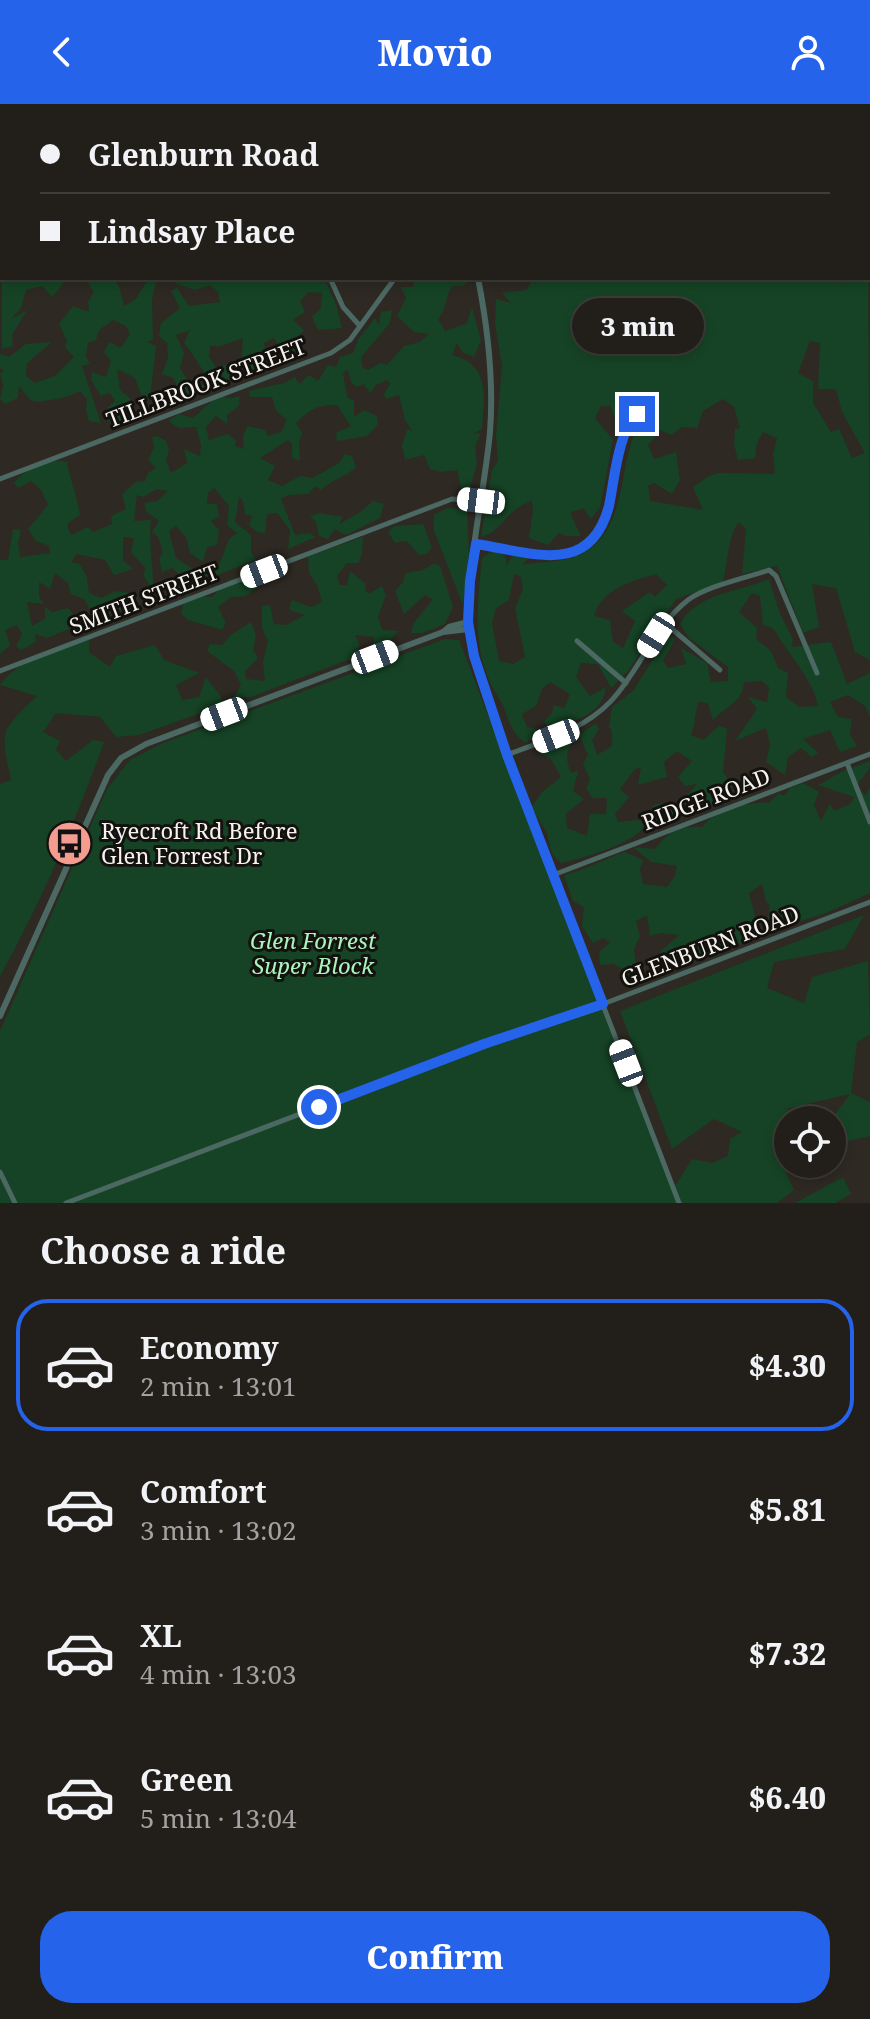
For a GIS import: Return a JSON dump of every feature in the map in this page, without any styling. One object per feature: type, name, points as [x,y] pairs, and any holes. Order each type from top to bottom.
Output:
[{"type":"street","points":[[108,104],[126,104]]},
{"type":"street","points":[[331,280],[343,307],[360,326]]},
{"type":"street","name":"TILLBROOK STREET","points":[[0,479],[331,353],[350,340],[394,280]]},
{"type":"street","points":[[478,280],[491,364],[492,395],[470,581],[469,626],[474,656],[507,755],[679,1203]]},
{"type":"street","points":[[476,544],[557,556],[585,547],[595,538],[602,525],[629,419],[637,414]]},
{"type":"street","name":"SMITH STREET","points":[[0,671],[452,499],[481,501]]},
{"type":"street","points":[[507,755],[580,726],[609,703],[626,683],[665,623],[690,599],[769,570],[776,576],[817,673]]},
{"type":"street","points":[[665,623],[720,670]]},
{"type":"street","points":[[0,1016],[108,775],[121,758],[146,744],[443,632],[449,627],[469,626]]},
{"type":"street","points":[[577,641],[626,683]]},
{"type":"street","name":"RIDGE ROAD","points":[[553,875],[870,754]]},
{"type":"street","points":[[847,763],[870,822]]},
{"type":"street","name":"GLENBURN ROAD","points":[[66,1203],[870,902]]},
{"type":"street","points":[[0,1172],[15,1203]]},
{"type":"green space","points":[[2,280],[66,280],[52,297],[42,286],[26,290],[21,308],[11,319],[27,310],[12,335],[13,346],[2,349]]},
{"type":"green space","points":[[92,280],[114,280],[124,306],[136,299],[147,280],[156,282],[152,300],[153,340],[147,342],[156,346],[150,398],[141,395],[135,378],[117,369],[120,390],[131,399],[120,416],[128,420],[116,427],[104,417],[115,401],[110,393],[101,396],[91,380],[92,372],[106,377],[111,361],[104,352],[109,342],[121,348],[130,334],[126,326],[113,320],[99,330],[96,340],[88,343],[86,356],[90,364],[82,366],[101,423],[89,421],[87,399],[80,391],[63,398],[34,402],[19,386],[18,398],[5,404],[0,399],[3,385],[0,374],[4,370],[0,368],[0,354],[9,357],[26,344],[52,342],[27,363],[26,376],[35,383],[55,376],[74,357],[65,347],[67,341],[59,324],[73,306],[89,312],[88,302],[94,292],[88,283]]},
{"type":"green space","points":[[175,280],[325,280],[342,328],[318,330],[312,317],[321,308],[322,293],[309,292],[300,301],[305,312],[293,320],[304,330],[294,340],[300,347],[300,357],[265,372],[265,361],[283,352],[274,338],[264,343],[266,355],[250,374],[241,364],[243,338],[221,346],[210,346],[209,357],[216,367],[232,364],[241,376],[216,385],[184,343],[190,330],[176,335],[184,353],[180,368],[190,383],[211,386],[169,402],[161,399],[177,385],[173,378],[162,374],[168,358],[167,343],[159,336],[161,323],[180,308],[171,291],[177,288],[189,306],[220,302],[218,292],[210,285],[195,290],[177,284]]},
{"type":"green space","points":[[415,280],[469,281],[462,286],[452,286],[438,319],[445,331],[467,323],[472,307],[481,340],[474,357],[462,352],[457,343],[452,355],[473,366],[479,374],[484,394],[482,429],[473,434],[481,433],[475,447],[477,464],[469,491],[461,488],[457,470],[440,472],[430,469],[424,455],[405,460],[402,446],[407,429],[412,431],[405,420],[399,395],[386,399],[384,394],[390,384],[387,380],[376,385],[370,393],[364,384],[357,387],[351,382],[348,370],[343,373],[347,397],[354,401],[354,417],[364,410],[377,416],[378,425],[367,436],[337,441],[336,433],[351,426],[337,405],[319,407],[296,423],[302,433],[300,461],[292,457],[292,444],[288,440],[260,458],[275,466],[268,480],[282,486],[300,476],[313,478],[339,463],[345,454],[352,456],[356,467],[321,490],[315,486],[308,494],[288,495],[281,499],[295,535],[309,533],[316,537],[288,549],[290,530],[277,513],[267,514],[265,533],[257,532],[249,525],[252,516],[245,514],[243,501],[239,497],[235,522],[251,535],[251,552],[256,560],[220,574],[200,577],[201,568],[219,565],[229,539],[237,533],[227,525],[229,506],[214,488],[208,493],[207,504],[217,504],[219,517],[211,521],[219,530],[217,545],[207,547],[203,562],[190,553],[186,537],[176,526],[169,531],[176,558],[193,569],[187,586],[178,588],[179,574],[172,568],[162,572],[159,559],[163,552],[158,537],[152,532],[159,521],[147,512],[144,503],[157,501],[168,491],[157,489],[143,497],[137,495],[134,521],[151,520],[153,590],[143,575],[146,568],[131,553],[134,538],[123,537],[123,560],[133,569],[114,575],[105,560],[77,554],[71,562],[80,564],[87,577],[89,593],[101,598],[116,591],[136,594],[138,602],[89,621],[91,611],[84,599],[71,594],[68,583],[55,573],[50,589],[39,582],[39,596],[43,604],[27,602],[32,626],[45,619],[45,607],[52,612],[68,608],[76,618],[71,628],[47,638],[35,634],[36,642],[21,650],[16,646],[22,634],[17,625],[5,630],[10,645],[0,654],[0,560],[8,560],[13,529],[21,530],[18,544],[20,557],[50,553],[49,546],[36,541],[28,529],[48,505],[41,490],[31,481],[18,488],[14,483],[19,478],[46,463],[67,462],[80,515],[67,524],[71,535],[88,527],[93,532],[112,524],[111,516],[126,509],[122,494],[136,482],[145,481],[148,473],[156,468],[148,460],[154,447],[152,437],[166,441],[169,450],[166,460],[171,473],[187,463],[184,449],[200,456],[201,445],[196,427],[179,428],[168,421],[179,414],[193,418],[218,396],[240,396],[239,406],[227,415],[227,424],[216,416],[206,427],[209,440],[228,434],[236,441],[235,446],[244,449],[243,437],[247,426],[265,430],[268,436],[281,432],[287,420],[276,411],[272,397],[250,397],[249,391],[284,383],[295,377],[299,384],[309,375],[318,381],[328,365],[336,367],[340,357],[353,353],[359,338],[375,318],[379,325],[381,312],[392,310],[390,323],[361,357],[362,367],[368,370],[380,363],[387,365],[404,346],[420,342],[429,334],[414,332],[397,316],[406,298],[401,287],[413,287]]},
{"type":"green space","points":[[532,280],[838,280],[840,283],[843,280],[868,280],[870,660],[855,652],[836,588],[812,584],[819,627],[803,633],[777,566],[742,574],[746,529],[739,522],[730,543],[723,582],[676,599],[628,671],[611,688],[598,664],[581,663],[576,677],[590,696],[606,687],[599,705],[584,716],[548,728],[544,721],[552,713],[554,705],[564,708],[570,694],[550,682],[542,689],[536,706],[522,714],[527,727],[538,729],[534,738],[526,743],[512,727],[491,684],[480,650],[478,619],[482,558],[494,550],[505,556],[507,565],[512,556],[530,557],[522,565],[565,559],[588,550],[603,536],[612,519],[631,444],[638,427],[649,413],[641,397],[633,403],[619,428],[610,406],[601,406],[595,418],[613,440],[600,507],[591,519],[583,508],[570,513],[581,536],[559,533],[548,545],[529,538],[532,501],[516,509],[495,530],[481,537],[492,470],[498,461],[496,436],[502,366],[495,324],[496,299],[511,303],[502,293],[527,290]],"holes":[[[810,341],[820,343],[818,389],[836,389],[842,412],[865,453],[852,458],[839,429],[831,432],[813,403],[813,381],[798,373]],[[723,399],[734,407],[740,428],[735,429],[734,444],[738,460],[755,458],[757,443],[763,432],[777,438],[773,454],[775,474],[719,473],[709,476],[693,487],[703,510],[650,501],[648,486],[654,483],[672,494],[680,480],[676,452],[654,459],[648,445],[660,430],[671,435],[682,427],[697,428],[703,411]],[[514,574],[521,577],[523,589],[515,608],[525,657],[513,664],[499,661],[492,623],[496,608],[509,600]],[[656,574],[667,585],[655,597],[650,592],[622,611],[635,621],[623,648],[613,642],[610,620],[594,616],[598,607],[619,588]]]},
{"type":"green space","points":[[373,501],[384,504],[380,518],[346,535],[335,529],[328,539],[319,536],[316,522],[310,516],[319,513],[343,517],[339,524]]},
{"type":"green space","points":[[447,508],[467,509],[469,555],[463,605],[434,531],[434,515]]},
{"type":"green space","points":[[423,524],[432,548],[426,554],[419,555],[407,541],[395,543],[388,532],[395,526]]},
{"type":"green space","points":[[363,537],[362,555],[358,563],[347,563],[337,576],[340,585],[347,585],[350,571],[366,584],[365,592],[370,593],[382,586],[386,595],[378,616],[382,630],[398,631],[386,645],[374,650],[374,637],[355,635],[360,646],[350,659],[251,697],[234,697],[241,685],[234,671],[207,651],[210,644],[222,645],[251,622],[256,635],[253,650],[258,658],[245,671],[246,679],[265,681],[263,662],[268,641],[262,628],[262,606],[270,605],[274,624],[286,625],[305,615],[289,610],[292,600],[311,607],[322,602],[309,573],[308,556]]},
{"type":"green space","points":[[434,563],[440,566],[453,607],[445,624],[422,633],[411,633],[414,623],[433,599],[425,595],[404,614],[395,591],[406,573],[423,570]]},
{"type":"green space","points":[[259,572],[270,577],[246,596],[231,597],[218,607],[226,623],[222,630],[188,620],[181,613],[186,595],[212,597],[229,580]]},
{"type":"green space","points":[[769,579],[780,614],[793,639],[792,647],[831,642],[847,684],[870,673],[870,717],[865,706],[848,695],[830,702],[838,717],[852,719],[850,735],[857,746],[840,752],[830,730],[803,739],[818,753],[812,757],[801,748],[788,757],[785,775],[766,762],[770,744],[766,728],[735,741],[757,709],[748,697],[767,702],[769,687],[761,681],[744,682],[737,699],[713,720],[708,703],[699,702],[691,735],[703,740],[719,726],[727,728],[723,772],[733,786],[720,801],[670,820],[654,822],[647,814],[654,805],[669,802],[677,806],[697,784],[685,786],[678,777],[692,761],[677,751],[664,762],[667,777],[638,785],[641,767],[634,770],[620,789],[629,797],[615,814],[618,822],[637,820],[647,823],[641,831],[609,849],[561,863],[552,854],[546,831],[531,808],[542,792],[561,777],[551,759],[538,752],[548,743],[573,741],[567,757],[571,773],[578,771],[573,791],[584,799],[566,814],[567,828],[587,836],[590,814],[606,814],[607,798],[592,798],[586,788],[590,779],[583,764],[588,755],[579,735],[596,723],[599,729],[592,740],[597,755],[612,746],[609,727],[612,707],[633,691],[668,636],[675,639],[663,661],[668,668],[686,664],[681,648],[707,663],[711,682],[728,681],[728,667],[689,638],[680,624],[688,613],[708,599]],"holes":[[[752,593],[760,596],[763,625],[773,628],[805,676],[818,706],[799,707],[786,697],[788,673],[778,668],[771,651],[756,639],[757,628],[739,612]]]},
{"type":"green space","points":[[89,639],[89,652],[110,667],[116,656],[155,645],[164,660],[199,673],[176,685],[182,700],[199,697],[206,677],[221,697],[223,705],[139,735],[116,737],[100,717],[56,713],[43,732],[60,741],[56,750],[66,761],[93,740],[104,742],[57,861],[0,976],[0,784],[11,780],[5,750],[6,732],[37,696],[0,685],[40,654]]},
{"type":"green space","name":"Glen Forrest Super Block","points":[[445,639],[459,640],[672,1191],[692,1159],[712,1163],[728,1156],[730,1139],[742,1132],[714,1119],[672,1149],[620,1011],[864,915],[845,949],[774,962],[767,988],[804,1003],[812,977],[868,961],[870,1035],[857,1042],[851,1093],[870,1102],[870,1136],[846,1142],[846,1106],[841,1106],[850,1094],[798,1106],[774,1106],[774,1178],[789,1178],[794,1190],[777,1203],[0,1203],[0,1031],[107,789],[130,760],[163,743]]},
{"type":"green space","points":[[870,761],[870,768],[856,786],[865,795],[870,788],[870,893],[826,913],[769,931],[770,906],[762,884],[749,893],[756,938],[683,966],[667,967],[660,952],[679,935],[661,933],[650,936],[647,915],[636,921],[640,936],[634,949],[637,973],[628,978],[629,972],[613,964],[600,965],[599,952],[610,942],[603,938],[593,943],[582,926],[584,907],[573,901],[564,875],[625,852],[643,860],[640,869],[643,884],[667,887],[675,876],[677,866],[651,862],[633,847],[655,849],[675,831],[702,827],[715,816],[733,808],[769,803],[779,793],[784,796],[790,788],[803,783],[819,792],[814,805],[821,821],[830,803],[834,811],[850,804],[854,797],[818,785]]},
{"type":"green space","points":[[841,1178],[851,1194],[835,1203],[795,1203]]},
{"type":"place","name":"Ryecroft Rd Before Glen Forrest Dr","points":[[70,844]]},
{"type":"route","points":[[319,1107],[484,1044],[603,1004],[507,755],[474,656],[469,629],[470,581],[476,544],[557,556],[573,553],[595,538],[608,507],[629,419],[637,414]]}]
